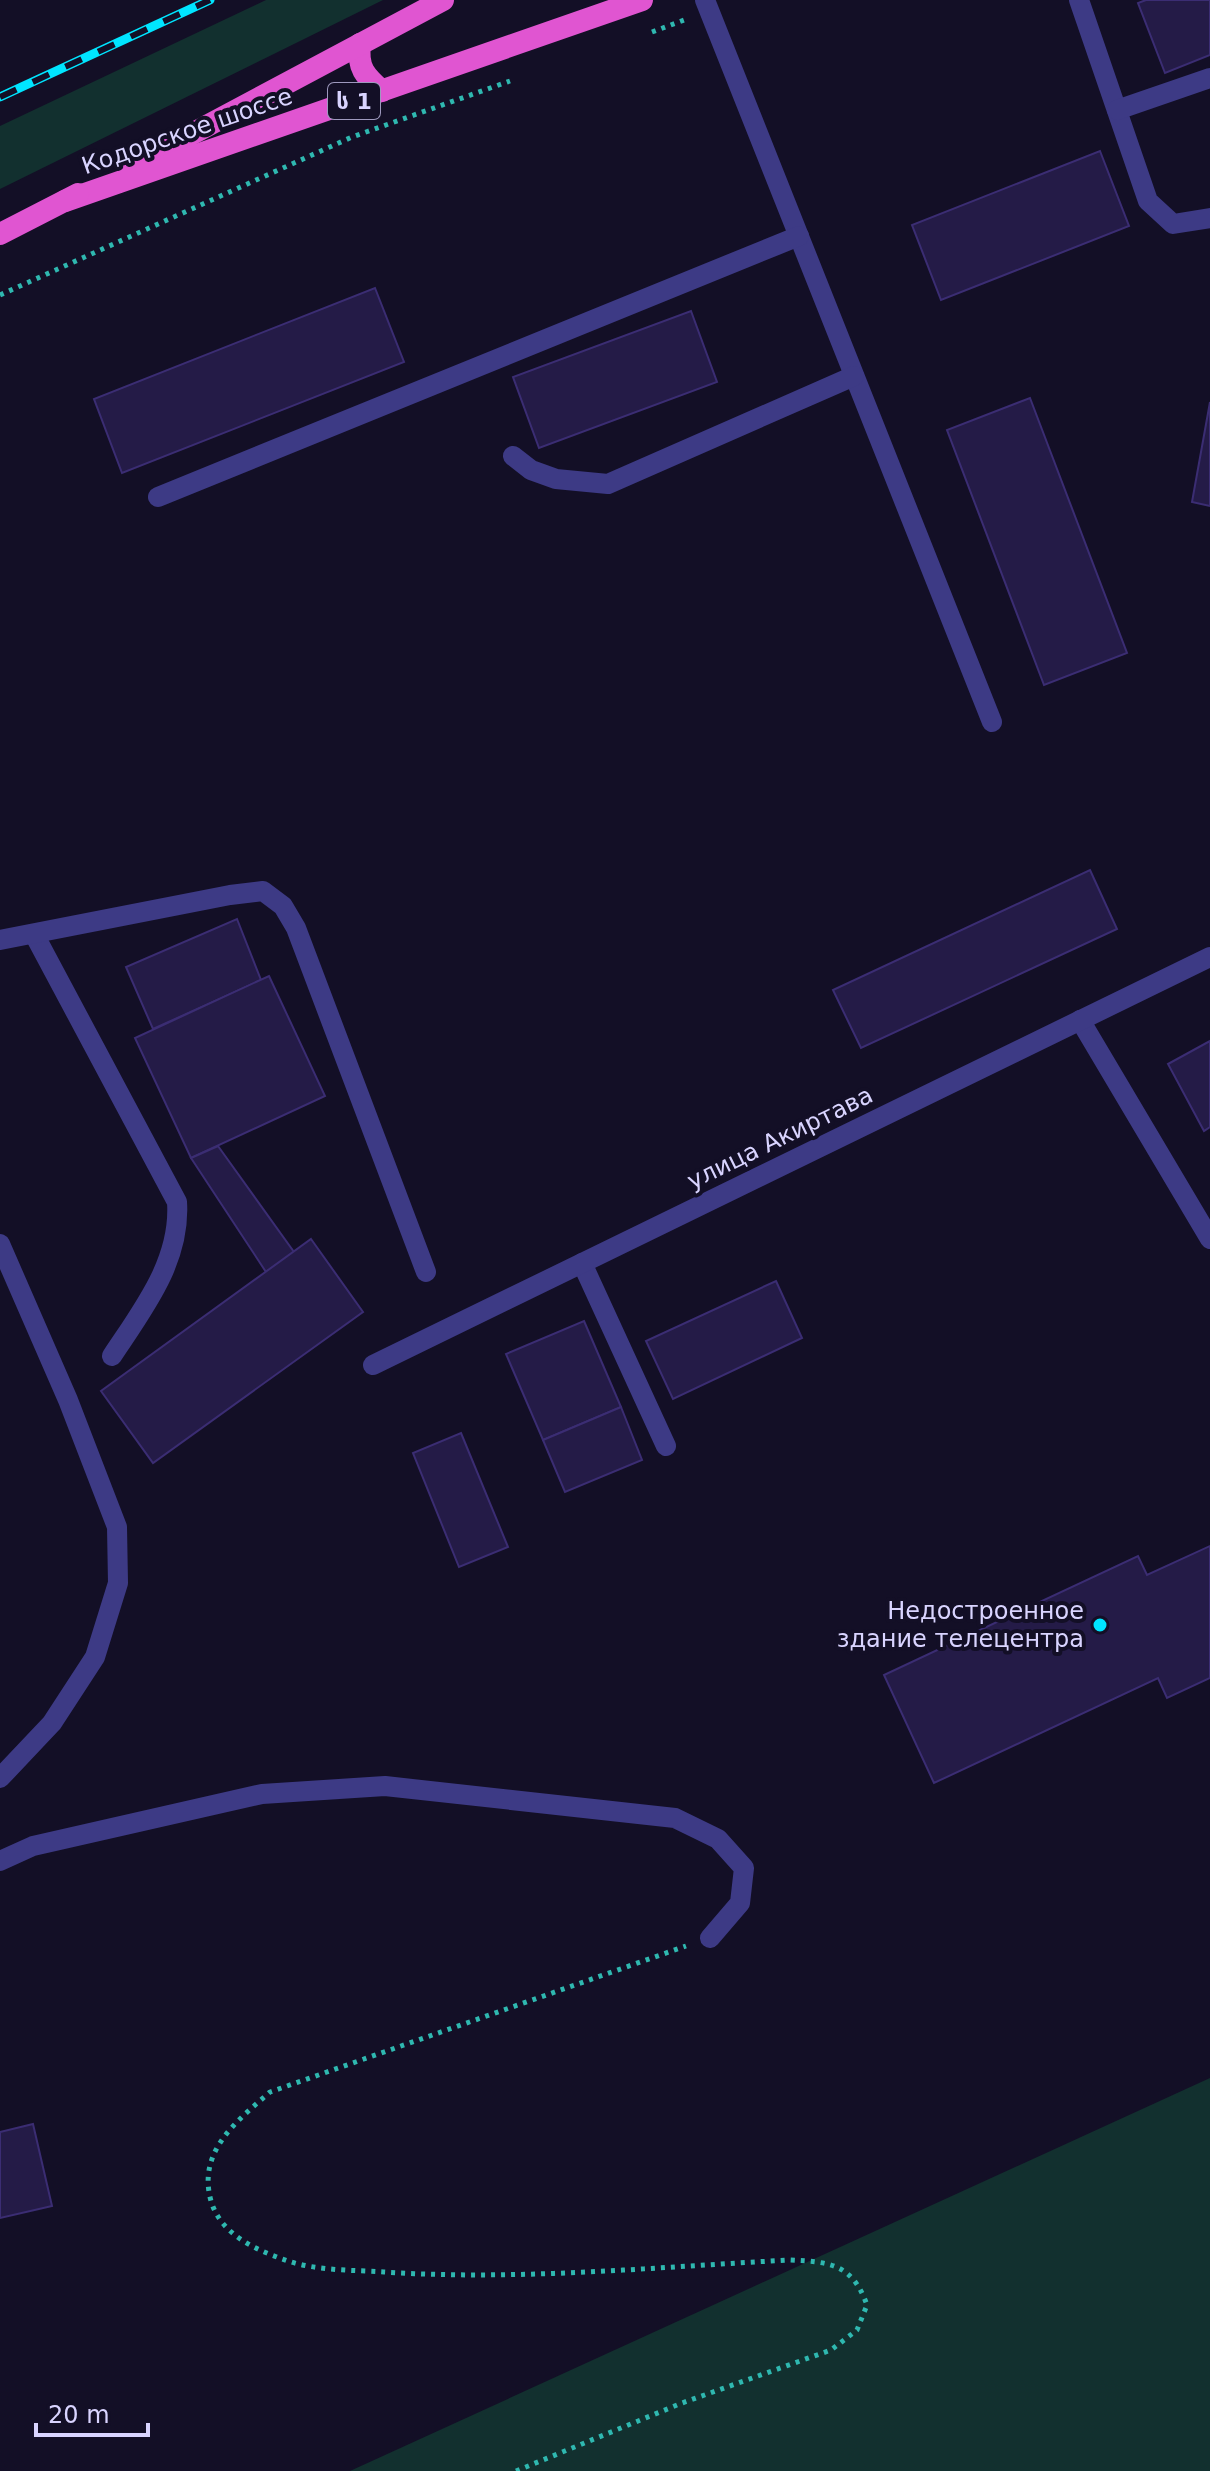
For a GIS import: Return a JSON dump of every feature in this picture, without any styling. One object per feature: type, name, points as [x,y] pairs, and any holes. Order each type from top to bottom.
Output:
[{"type":"highway","name":"Кодорское шоссе","points":[[0,234],[443,0]]},
{"type":"highway","name":"Кодорское шоссе","points":[[65,201],[642,0]]},
{"type":"highway","points":[[360,44],[358,60],[363,74],[382,91]]},
{"type":"street","points":[[1079,0],[1148,201],[1173,224],[1210,218]]},
{"type":"street","points":[[707,6],[992,722]]},
{"type":"street","points":[[1117,110],[1210,78]]},
{"type":"street","points":[[158,497],[799,236]]},
{"type":"street","points":[[513,456],[531,470],[556,479],[608,484],[854,376]]},
{"type":"street","points":[[0,940],[263,891],[283,906],[296,928],[426,1272]]},
{"type":"street","points":[[34,934],[177,1202],[178,1228],[167,1265],[112,1356]]},
{"type":"street","name":"улица Акиртава","points":[[373,1365],[1210,957]]},
{"type":"street","points":[[1080,1020],[1210,1239]]},
{"type":"street","points":[[0,1244],[68,1400],[117,1527],[118,1583],[95,1657],[52,1723],[0,1778]]},
{"type":"street","points":[[582,1263],[666,1446]]},
{"type":"street","points":[[0,1861],[33,1846],[262,1794],[385,1786],[675,1818],[718,1839],[744,1868],[740,1903],[710,1938]]},
{"type":"path","points":[[649,32],[707,6]]},
{"type":"path","points":[[0,295],[352,137],[516,79]]},
{"type":"path","points":[[516,2471],[682,2403],[831,2350],[857,2330],[867,2305],[862,2292],[853,2278],[831,2262],[817,2261],[449,2277],[290,2262],[235,2237],[217,2219],[208,2190],[210,2161],[225,2134],[270,2092],[710,1938]]},
{"type":"green space","points":[[266,0],[383,0],[0,189],[0,126]]},
{"type":"green space","points":[[1210,2078],[1210,2471],[350,2471]]},
{"type":"building","points":[[1146,0],[1210,0],[1210,55],[1165,73],[1138,3]]},
{"type":"building","points":[[1100,151],[1129,226],[941,300],[912,225]]},
{"type":"building","points":[[375,288],[404,362],[122,473],[94,399]]},
{"type":"building","points":[[691,311],[717,382],[539,448],[513,377]]},
{"type":"building","points":[[1030,398],[1127,653],[1044,685],[947,430]]},
{"type":"building","points":[[1210,402],[1210,506],[1192,502]]},
{"type":"building","points":[[1090,870],[1117,929],[861,1048],[833,990]]},
{"type":"building","points":[[237,919],[261,980],[153,1029],[126,967]]},
{"type":"building","points":[[269,976],[325,1096],[191,1158],[135,1038]]},
{"type":"building","points":[[1210,1041],[1210,1127],[1204,1131],[1168,1064]]},
{"type":"building","points":[[218,1146],[294,1252],[266,1272],[191,1158]]},
{"type":"building","points":[[311,1239],[363,1312],[153,1463],[101,1391]]},
{"type":"building","points":[[776,1281],[802,1338],[673,1399],[646,1341]]},
{"type":"building","points":[[584,1321],[621,1407],[543,1440],[506,1354]]},
{"type":"building","points":[[621,1407],[642,1460],[565,1492],[543,1440]]},
{"type":"building","points":[[461,1433],[508,1547],[459,1567],[413,1453]]},
{"type":"building","name":"Недостроенное здание телецентра","points":[[1210,1546],[1210,1678],[1167,1698],[1158,1678],[934,1783],[884,1675],[1138,1556],[1147,1575]]},
{"type":"building","points":[[33,2124],[52,2206],[0,2218],[0,2132]]},
{"type":"railway","points":[[0,97],[210,0]]},
{"type":"place","name":"Недостроенное здание телецентра","points":[[1100,1625]]}]
